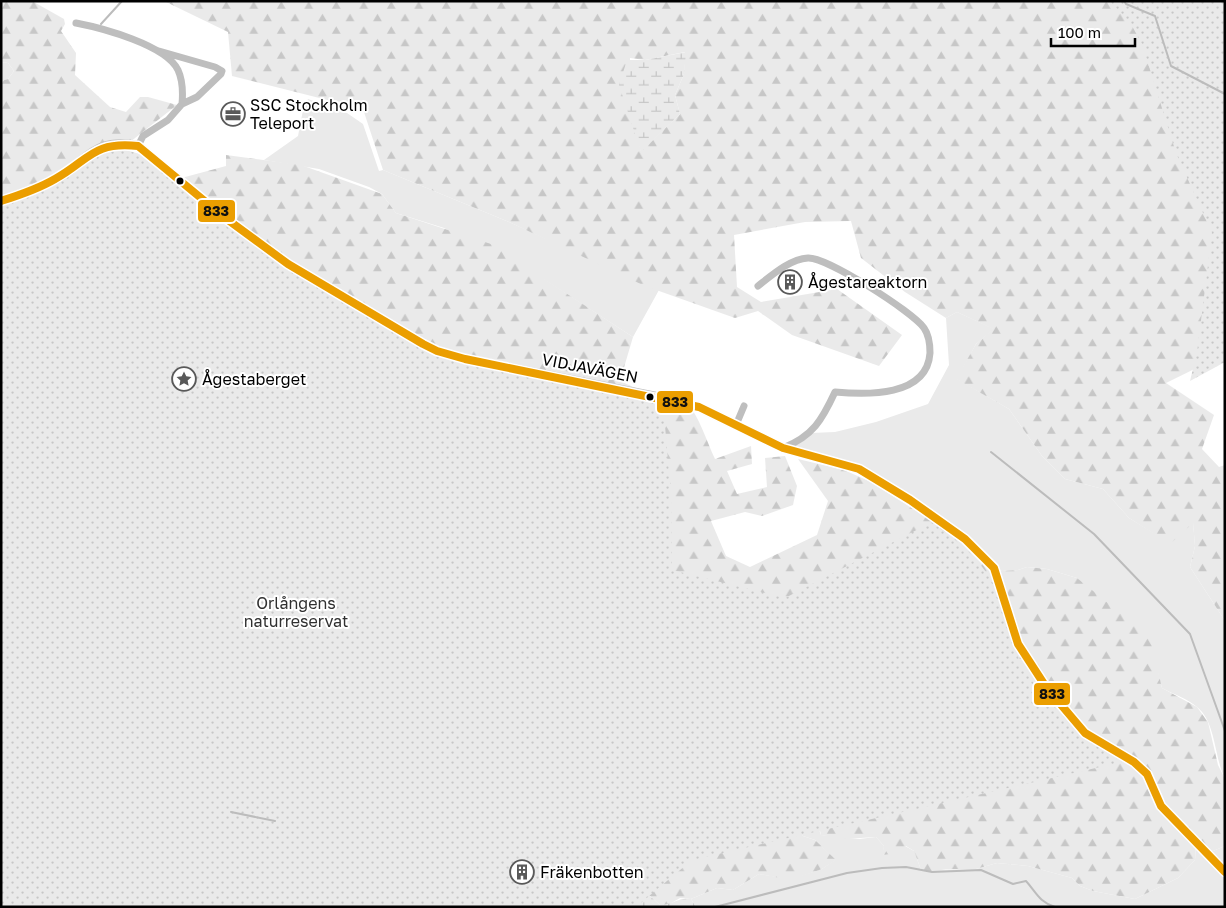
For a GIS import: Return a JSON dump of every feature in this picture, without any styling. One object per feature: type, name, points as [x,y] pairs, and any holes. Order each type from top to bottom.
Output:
[{"type":"street","points":[[1,201],[48,183],[89,153],[102,147],[124,144],[138,146],[143,136],[168,120],[182,104],[197,97],[222,74],[222,71],[76,23]]},
{"type":"street","points":[[159,51],[178,69],[183,88],[182,104]]},
{"type":"street","name":"VIDJAVÄGEN","points":[[138,146],[224,217],[288,264],[437,351],[465,359],[699,407],[783,448],[859,469],[910,500],[965,539],[994,568],[1004,594],[1018,644],[1046,688],[1085,732],[1134,762],[1147,774],[1161,806],[1225,872]]},
{"type":"street","points":[[758,286],[776,272],[798,260],[807,258],[818,259],[839,269],[913,316],[926,330],[929,338],[930,359],[917,380],[902,389],[874,393],[835,392],[811,432],[799,442],[783,448]]},
{"type":"street","points":[[736,425],[744,406]]},
{"type":"green space","points":[[1,1],[32,1],[64,19],[65,24],[61,31],[76,53],[75,75],[110,107],[126,112],[140,97],[148,97],[177,105],[130,142],[118,141],[61,176],[1,201],[1,81],[8,79],[14,71],[8,63],[1,62]]},
{"type":"green space","points":[[164,1],[1225,1],[1225,354],[1166,383],[1214,415],[1202,449],[1219,467],[1225,465],[1225,621],[1190,567],[1195,546],[1193,523],[1170,544],[1129,518],[1103,489],[1065,479],[1042,456],[1009,409],[956,379],[976,344],[993,329],[957,312],[946,318],[905,292],[861,258],[851,221],[805,222],[734,235],[737,287],[761,302],[837,289],[902,335],[879,366],[792,335],[758,311],[735,318],[645,286],[509,222],[383,170],[363,109],[232,76],[228,32]],"holes":[[[685,52],[684,74],[675,95],[680,114],[641,151],[631,114],[630,58],[645,60]]]},
{"type":"green space","points":[[1110,1],[1225,1],[1225,362],[1190,381],[1197,352],[1212,233],[1176,153],[1142,44],[1132,26]]},
{"type":"green space","points":[[686,52],[684,74],[675,95],[680,114],[641,152],[619,85],[627,60],[645,60]]},
{"type":"green space","points":[[1,62],[8,63],[14,71],[8,79],[1,81]]},
{"type":"green space","points":[[308,99],[347,113],[363,124],[379,171],[383,170],[509,222],[659,290],[633,337],[545,280],[444,228],[396,213],[382,194],[369,187],[319,169],[264,160],[298,136],[303,110]]},
{"type":"green space","name":"Orlångens naturreservat","points":[[122,149],[140,154],[146,158],[222,223],[265,255],[423,346],[663,403],[671,494],[672,570],[785,598],[932,522],[969,552],[991,579],[1000,599],[1018,656],[1031,680],[1042,694],[1080,731],[1122,762],[692,860],[636,907],[1,907],[1,206],[34,194],[97,155],[106,151]]},
{"type":"green space","name":"Orlångens naturreservat","points":[[226,155],[301,165],[382,194],[396,213],[491,244],[633,337],[620,381],[649,394],[686,401],[699,422],[715,459],[751,446],[752,464],[727,471],[737,494],[767,487],[765,458],[785,456],[797,486],[793,505],[762,516],[745,512],[711,521],[726,556],[750,567],[817,535],[828,501],[798,459],[844,470],[869,481],[964,541],[994,568],[1002,571],[1018,570],[1027,567],[1047,569],[1077,578],[1150,637],[1162,688],[1197,707],[1208,722],[1218,765],[1225,779],[1225,846],[1213,851],[1196,845],[1195,860],[1178,878],[1135,899],[1093,891],[1080,886],[1072,878],[1028,866],[997,863],[976,869],[946,869],[932,872],[921,870],[914,851],[906,846],[899,853],[882,855],[884,846],[876,837],[845,839],[821,835],[812,799],[800,829],[803,836],[815,840],[836,860],[822,869],[791,880],[759,874],[733,890],[717,888],[691,899],[680,898],[668,905],[660,905],[650,896],[638,892],[1,529],[1,347],[154,174],[174,180],[226,166]]},
{"type":"green space","points":[[957,312],[994,329],[976,344],[957,379],[1009,409],[1042,456],[1065,479],[1103,489],[1129,518],[1170,543],[1193,522],[1195,546],[1190,567],[1225,621],[1225,779],[1208,721],[1203,713],[1189,702],[1162,688],[1158,673],[1091,591],[1077,578],[1047,569],[1027,567],[1018,570],[1002,571],[994,568],[929,513],[859,469],[783,448],[811,433],[835,432],[876,422],[928,404],[949,365],[946,318]]},
{"type":"green space","points":[[814,815],[821,835],[859,839],[876,837],[884,846],[883,855],[905,846],[914,851],[921,870],[976,869],[997,863],[1028,866],[1072,878],[1080,886],[1093,891],[1135,899],[1178,878],[1195,860],[1196,844],[1213,851],[1225,846],[1225,907],[696,907],[691,899],[717,888],[733,890],[759,874],[791,879],[822,869],[835,860],[815,840],[803,836],[800,829]]},
{"type":"green space","points":[[638,892],[650,896],[660,905],[691,899],[696,907],[582,907]]},
{"type":"waterway","points":[[101,24],[122,1]]},
{"type":"waterway","points":[[1124,1],[1126,4],[1155,16],[1171,66],[1225,94]]},
{"type":"waterway","points":[[1225,181],[1225,190]]},
{"type":"waterway","points":[[991,452],[1094,534],[1190,634],[1225,731]]},
{"type":"waterway","points":[[231,812],[275,821]]},
{"type":"waterway","points":[[715,907],[847,873],[906,867],[932,872],[981,870],[1013,884],[1026,881],[1041,899],[1055,907]]},
{"type":"waterway","points":[[1064,907],[1069,907]]},
{"type":"transit line","name":"833","points":[[1,201],[49,183],[101,149],[123,145],[138,146],[224,217],[288,264],[437,351],[465,359],[699,407],[783,448],[859,469],[910,500],[965,539],[994,568],[1018,644],[1046,687],[1085,733],[1134,762],[1147,774],[1161,806],[1225,872]]},
{"type":"place","name":"SSC Stockholm Teleport","points":[[233,114]]},
{"type":"place","name":"Ågestareaktorn","points":[[790,282]]},
{"type":"place","name":"Ågestaberget","points":[[184,379]]},
{"type":"place","name":"Fräkenbotten","points":[[522,872]]}]
